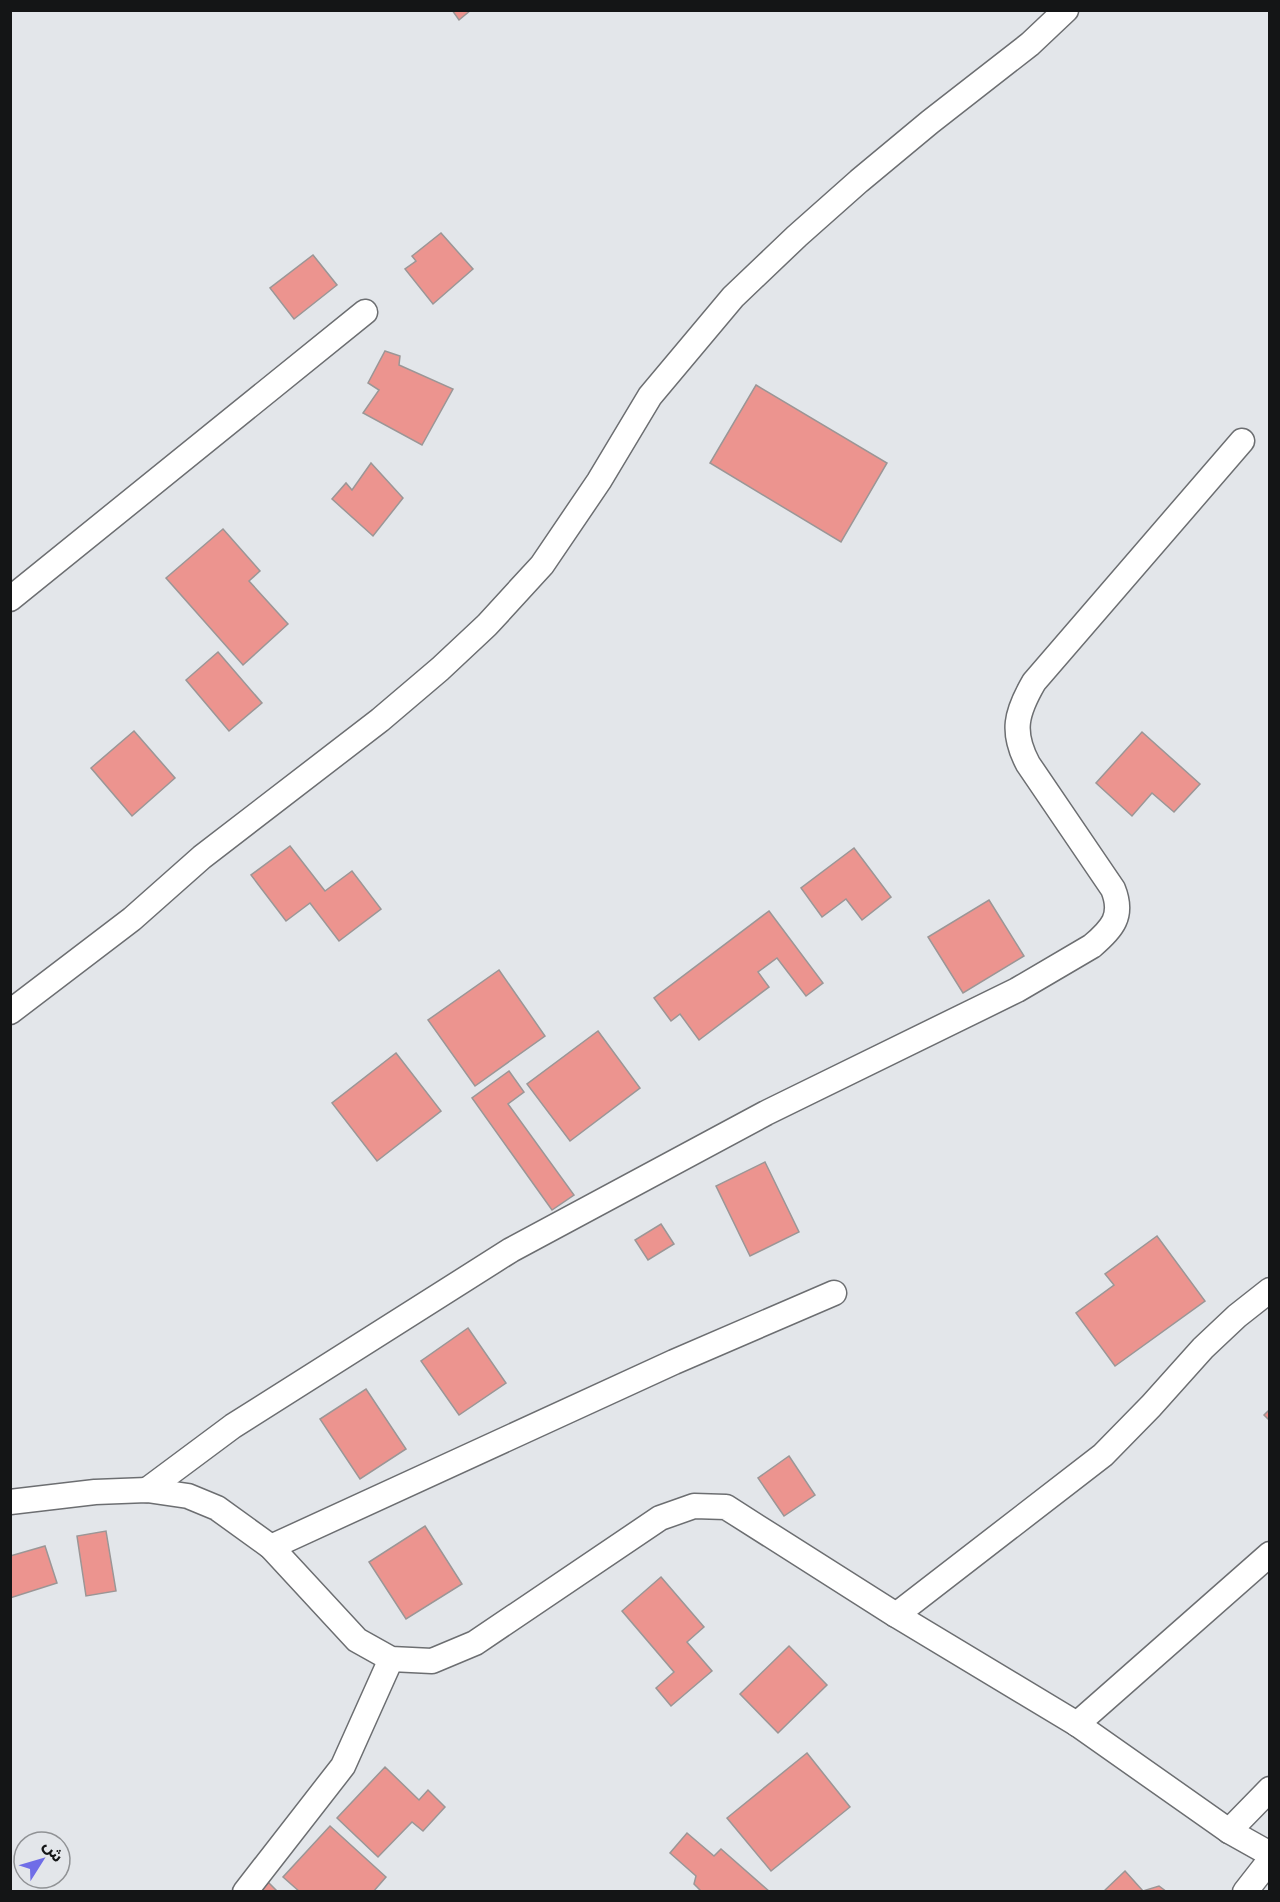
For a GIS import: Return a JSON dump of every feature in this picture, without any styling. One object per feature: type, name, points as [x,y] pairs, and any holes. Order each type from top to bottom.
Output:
[{"type":"street","points":[[10,1012],[132,919],[202,857],[380,720],[487,625],[542,565],[599,481],[650,396],[733,297],[797,236],[860,181],[930,122],[1030,44],[1066,10]]},
{"type":"street","points":[[10,599],[366,312]]},
{"type":"street","points":[[147,1491],[233,1426],[311,1374],[404,1319],[511,1250],[766,1113],[1017,990],[1102,938],[1115,921],[1118,901],[1113,889],[1028,764],[1020,748],[1016,728],[1020,711],[1034,682],[1242,441]]},
{"type":"street","points":[[896,1615],[1103,1455],[1203,1348],[1269,1290]]},
{"type":"street","points":[[271,1547],[631,1381],[834,1293]]},
{"type":"street","points":[[10,1502],[94,1492],[147,1491],[188,1496],[217,1509],[271,1547],[357,1640],[390,1659],[432,1661],[475,1643],[660,1518],[694,1506],[726,1507],[896,1615],[1077,1724],[1229,1832],[1269,1854]]},
{"type":"street","points":[[1077,1724],[1269,1554]]},
{"type":"street","points":[[245,1892],[343,1766],[390,1659]]},
{"type":"street","points":[[1229,1832],[1269,1789]]},
{"type":"street","points":[[1245,1892],[1269,1860]]},
{"type":"building","points":[[452,10],[471,10],[459,20]]},
{"type":"building","points":[[441,233],[473,269],[433,304],[405,269],[416,261],[412,256]]},
{"type":"building","points":[[313,255],[337,285],[294,319],[270,288]]},
{"type":"building","points":[[385,351],[400,356],[399,365],[453,389],[422,445],[363,413],[379,390],[368,383]]},
{"type":"building","points":[[756,385],[887,463],[841,542],[710,463]]},
{"type":"building","points":[[371,463],[403,498],[373,536],[332,499],[346,483],[352,490]]},
{"type":"building","points":[[223,529],[260,571],[249,581],[288,624],[243,665],[166,578]]},
{"type":"building","points":[[218,652],[262,703],[229,731],[186,680]]},
{"type":"building","points":[[134,731],[175,778],[132,816],[91,768]]},
{"type":"building","points":[[1142,732],[1200,784],[1174,812],[1152,793],[1132,816],[1096,783]]},
{"type":"building","points":[[290,846],[325,891],[352,871],[381,909],[339,941],[310,903],[286,921],[251,875]]},
{"type":"building","points":[[854,848],[891,897],[862,920],[846,899],[822,917],[801,888]]},
{"type":"building","points":[[989,900],[1024,956],[963,993],[928,937]]},
{"type":"building","points":[[769,911],[823,983],[806,996],[777,958],[758,972],[769,987],[699,1040],[680,1014],[671,1021],[654,998]]},
{"type":"building","points":[[499,970],[545,1036],[475,1086],[428,1020]]},
{"type":"building","points":[[598,1031],[640,1088],[570,1141],[527,1084]]},
{"type":"building","points":[[396,1053],[441,1111],[377,1161],[332,1103]]},
{"type":"building","points":[[509,1071],[524,1092],[508,1104],[574,1195],[552,1210],[472,1098]]},
{"type":"building","points":[[765,1162],[799,1232],[750,1256],[716,1186]]},
{"type":"building","points":[[661,1224],[674,1244],[648,1260],[635,1240]]},
{"type":"building","points":[[1157,1236],[1205,1301],[1115,1366],[1076,1313],[1114,1285],[1105,1274]]},
{"type":"building","points":[[468,1328],[506,1383],[459,1415],[421,1361]]},
{"type":"building","points":[[366,1389],[406,1449],[360,1479],[320,1419]]},
{"type":"building","points":[[1270,1409],[1270,1421],[1264,1415]]},
{"type":"building","points":[[789,1456],[815,1495],[784,1516],[758,1478]]},
{"type":"building","points":[[425,1526],[462,1584],[406,1619],[369,1562]]},
{"type":"building","points":[[106,1531],[116,1591],[86,1596],[77,1536]]},
{"type":"building","points":[[45,1546],[57,1583],[10,1598],[10,1556]]},
{"type":"building","points":[[661,1577],[704,1627],[687,1642],[712,1671],[671,1706],[656,1688],[674,1672],[622,1611]]},
{"type":"building","points":[[789,1646],[827,1685],[778,1733],[740,1694]]},
{"type":"building","points":[[807,1753],[850,1807],[771,1871],[727,1818]]},
{"type":"building","points":[[385,1767],[419,1800],[428,1790],[445,1807],[423,1831],[412,1822],[378,1857],[337,1818]]},
{"type":"building","points":[[330,1826],[386,1877],[373,1892],[300,1892],[283,1877]]},
{"type":"building","points":[[687,1833],[714,1856],[721,1849],[770,1892],[702,1892],[694,1884],[696,1876],[670,1853]]},
{"type":"building","points":[[1125,1871],[1143,1891],[1159,1886],[1167,1892],[1103,1892]]},
{"type":"building","points":[[268,1882],[278,1892],[259,1892]]}]
